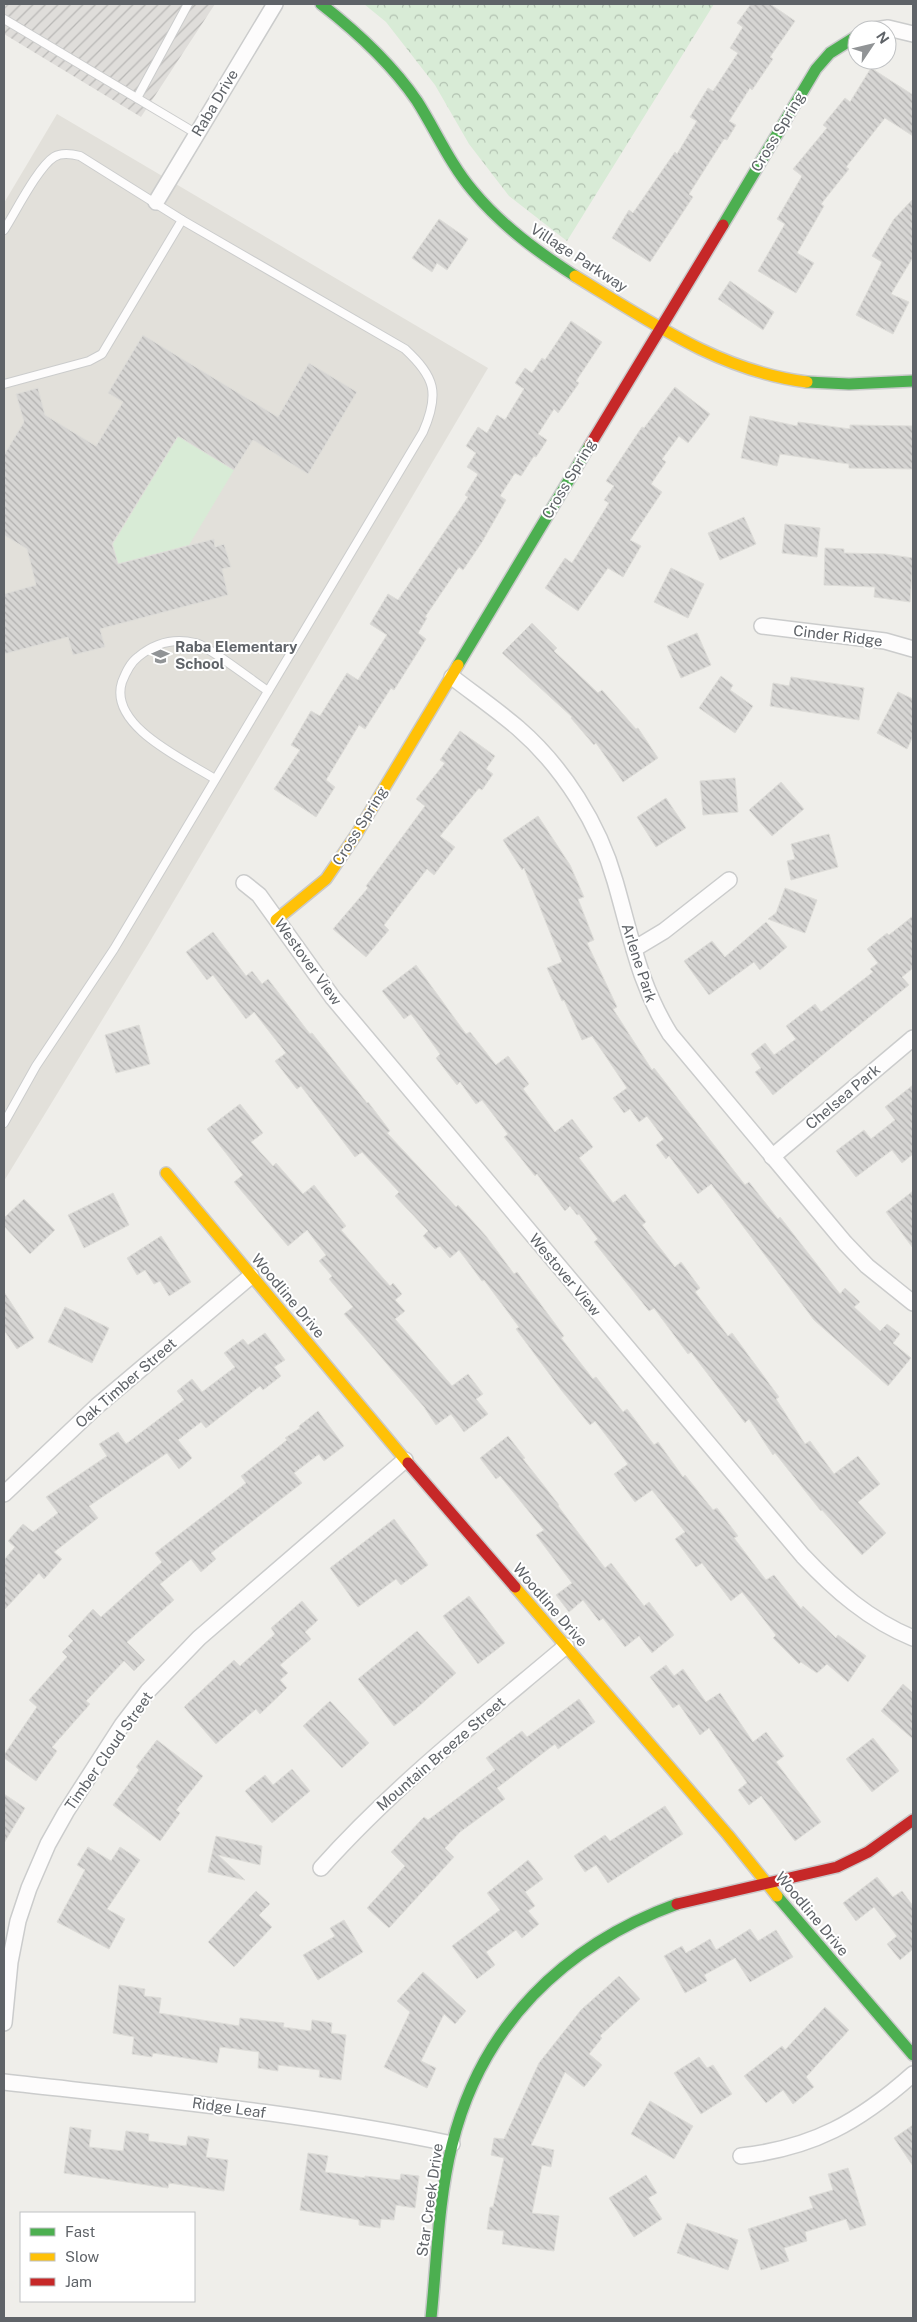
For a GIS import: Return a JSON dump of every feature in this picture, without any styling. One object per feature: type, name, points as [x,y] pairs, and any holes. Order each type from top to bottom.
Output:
[{"type":"street","name":"Raba Drive","points":[[156,202],[275,4]]},
{"type":"street","name":"Village Parkway","points":[[321,4],[349,24],[395,72],[416,100],[453,163],[473,191],[523,241],[552,261],[660,328],[713,357],[780,378],[815,383],[850,384],[913,381]]},
{"type":"street","points":[[897,30],[913,34]]},
{"type":"street","name":"Cross Spring","points":[[276,920],[326,879],[356,835],[816,69],[830,53],[847,42]]},
{"type":"street","name":"Cinder Ridge","points":[[762,626],[885,641],[913,649]]},
{"type":"street","name":"Arlene Park","points":[[452,677],[519,729],[543,753],[575,796],[606,855],[650,1000],[670,1034],[772,1157],[867,1266],[913,1303]]},
{"type":"street","points":[[634,950],[664,931],[728,880]]},
{"type":"street","name":"Westover View","points":[[244,884],[259,895],[333,998],[803,1556],[828,1582],[868,1615],[913,1638]]},
{"type":"street","name":"Chelsea Park","points":[[772,1157],[913,1038]]},
{"type":"street","name":"Woodline Drive","points":[[166,1173],[406,1460],[728,1835],[766,1883],[913,2055]]},
{"type":"street","name":"Oak Timber Street","points":[[4,1494],[97,1406],[251,1276]]},
{"type":"street","name":"Timber Cloud Street","points":[[4,2023],[10,1962],[18,1921],[30,1888],[48,1844],[61,1820],[122,1725],[148,1692],[199,1638],[406,1460]]},
{"type":"street","name":"Mountain Breeze Street","points":[[321,1868],[353,1832],[408,1781],[566,1646]]},
{"type":"street","name":"Star Creek Drive","points":[[431,2318],[444,2188],[452,2144],[471,2089],[490,2051],[505,2028],[531,1998],[559,1970],[615,1930],[648,1914],[682,1903],[851,1862],[913,1820]]},
{"type":"street","points":[[741,2156],[793,2147],[842,2128],[886,2098],[913,2074]]},
{"type":"street","name":"Ridge Leaf","points":[[4,2082],[189,2103],[382,2129],[452,2144]]},
{"type":"lane","points":[[137,98],[188,4]]},
{"type":"lane","points":[[4,18],[197,134]]},
{"type":"lane","points":[[4,230],[42,168],[54,156],[66,154],[80,156],[182,220],[405,349],[423,366],[431,380],[434,396],[432,412],[423,432],[114,949],[36,1066],[4,1123]]},
{"type":"lane","points":[[4,384],[89,361],[102,354],[182,220]]},
{"type":"lane","points":[[215,779],[142,733],[126,714],[119,692],[126,672],[137,658],[153,646],[173,640],[197,643],[268,691]]},
{"type":"shaded area","points":[[4,4],[215,4],[141,117],[4,34]]},
{"type":"shaded area","name":"Raba Elementary School","points":[[57,114],[488,368],[149,943],[4,1181],[4,203]]},
{"type":"green space","points":[[364,4],[714,4],[567,241],[509,196],[469,144],[435,85],[386,22]]},
{"type":"green space","points":[[178,436],[234,470],[189,545],[118,564],[113,544]]},
{"type":"building","points":[[751,4],[770,4],[795,21],[770,57],[773,59],[752,90],[750,88],[729,121],[736,125],[727,140],[724,139],[689,194],[693,197],[650,262],[612,238],[629,210],[633,213],[675,152],[677,154],[697,121],[690,117],[708,88],[713,91],[738,53],[730,48],[743,27],[737,23]]},
{"type":"building","points":[[870,70],[874,70],[913,95],[913,136],[885,118],[846,167],[849,169],[821,204],[824,206],[797,253],[814,263],[796,293],[758,271],[785,224],[777,219],[802,176],[793,169],[827,128],[823,125],[845,98],[850,102]]},
{"type":"building","points":[[913,199],[913,257],[891,294],[909,302],[893,334],[856,315],[882,262],[872,256],[894,219]]},
{"type":"building","points":[[439,219],[468,239],[447,270],[437,263],[432,272],[412,258]]},
{"type":"building","points":[[730,281],[774,312],[763,330],[718,299]]},
{"type":"building","points":[[571,321],[602,342],[576,381],[579,383],[558,413],[554,409],[538,434],[547,440],[536,457],[534,456],[521,476],[515,473],[500,496],[506,500],[482,542],[463,570],[459,567],[425,617],[427,618],[418,633],[426,639],[394,690],[391,688],[365,729],[359,725],[326,780],[335,787],[316,817],[274,789],[300,750],[291,745],[311,711],[320,716],[347,673],[358,680],[387,635],[370,624],[388,594],[398,600],[468,497],[465,495],[478,474],[467,467],[476,453],[466,446],[478,427],[487,433],[497,415],[505,420],[524,389],[515,383],[525,368],[532,373],[542,358],[545,360]]},
{"type":"building","points":[[143,335],[278,417],[309,363],[357,392],[308,474],[253,440],[234,470],[178,436],[112,544],[118,564],[214,539],[215,547],[224,544],[231,567],[222,569],[228,595],[100,629],[105,647],[73,655],[68,637],[4,654],[4,594],[36,585],[27,549],[4,535],[4,455],[24,422],[16,394],[38,388],[45,415],[96,446],[123,402],[108,393]]},
{"type":"building","points":[[675,387],[710,414],[688,443],[679,436],[662,459],[666,462],[651,484],[662,492],[630,540],[641,546],[623,577],[608,568],[578,611],[545,588],[565,558],[572,563],[609,503],[604,500],[614,486],[606,481],[642,427],[644,428]]},
{"type":"building","points":[[750,416],[797,426],[798,422],[850,429],[850,425],[913,426],[913,469],[849,468],[849,464],[780,454],[777,466],[741,458]]},
{"type":"building","points":[[744,517],[756,544],[720,560],[708,533]]},
{"type":"building","points":[[785,524],[820,528],[817,557],[782,553]]},
{"type":"building","points":[[825,548],[844,549],[844,553],[885,554],[913,558],[910,602],[874,597],[875,587],[824,585]]},
{"type":"building","points":[[671,568],[704,584],[688,618],[654,602]]},
{"type":"building","points":[[532,623],[557,648],[554,651],[598,693],[602,690],[636,729],[638,728],[658,758],[623,782],[596,743],[594,745],[572,717],[502,653]]},
{"type":"building","points":[[697,633],[711,665],[681,678],[667,646]]},
{"type":"building","points":[[721,676],[733,685],[730,690],[753,706],[735,733],[699,708]]},
{"type":"building","points":[[791,677],[864,688],[859,720],[770,706],[773,683],[789,686]]},
{"type":"building","points":[[898,692],[913,699],[913,736],[907,749],[877,733]]},
{"type":"building","points":[[460,731],[495,756],[486,769],[493,774],[482,790],[479,788],[440,836],[455,847],[434,875],[427,869],[384,925],[389,930],[366,957],[333,929],[368,888],[366,886],[425,806],[416,799],[445,763],[440,760]]},
{"type":"building","points":[[735,778],[738,812],[703,815],[700,781]]},
{"type":"building","points":[[781,782],[804,809],[772,836],[749,810]]},
{"type":"building","points":[[666,798],[686,828],[656,847],[637,817]]},
{"type":"building","points":[[538,816],[570,865],[584,897],[578,899],[594,940],[587,943],[617,1007],[613,1009],[652,1070],[654,1068],[745,1185],[749,1182],[778,1219],[780,1217],[840,1294],[845,1288],[860,1302],[854,1307],[880,1331],[887,1324],[900,1334],[893,1343],[911,1358],[888,1386],[814,1320],[711,1184],[698,1194],[669,1156],[666,1159],[656,1145],[664,1139],[647,1116],[639,1122],[630,1109],[624,1113],[613,1098],[627,1088],[592,1036],[582,1040],[564,1000],[562,1001],[547,968],[562,962],[524,868],[522,870],[503,840]]},
{"type":"building","points":[[829,834],[838,867],[791,880],[787,861],[795,859],[791,844]]},
{"type":"building","points":[[785,888],[817,900],[805,933],[768,919],[776,913]]},
{"type":"building","points":[[913,916],[913,968],[902,977],[909,985],[773,1095],[755,1072],[761,1068],[751,1054],[765,1043],[774,1055],[796,1039],[786,1026],[815,1004],[821,1012],[873,972],[870,969],[878,963],[867,949]]},
{"type":"building","points":[[766,922],[787,947],[760,970],[754,962],[709,995],[684,961],[712,941],[725,957]]},
{"type":"building","points":[[213,932],[246,976],[252,971],[262,984],[268,979],[310,1034],[312,1033],[368,1102],[390,1131],[387,1133],[456,1207],[458,1205],[486,1236],[514,1274],[517,1272],[564,1336],[561,1338],[593,1379],[596,1377],[623,1412],[627,1409],[654,1445],[658,1442],[683,1477],[685,1475],[713,1510],[717,1508],[738,1536],[734,1538],[766,1580],[774,1575],[801,1609],[803,1606],[836,1638],[838,1635],[866,1656],[848,1682],[827,1664],[817,1673],[801,1662],[799,1664],[773,1638],[776,1635],[742,1592],[731,1601],[702,1563],[696,1567],[675,1539],[685,1532],[652,1490],[635,1502],[614,1474],[628,1464],[595,1421],[590,1425],[562,1391],[516,1329],[519,1327],[484,1280],[482,1281],[459,1250],[450,1258],[440,1246],[435,1249],[423,1236],[428,1231],[395,1196],[399,1192],[362,1152],[355,1157],[301,1086],[297,1089],[275,1061],[286,1053],[254,1012],[246,1019],[213,975],[207,980],[186,952]]},
{"type":"building","points":[[416,965],[466,1034],[470,1032],[496,1065],[508,1056],[529,1084],[523,1089],[555,1132],[572,1119],[593,1147],[579,1158],[613,1203],[625,1194],[646,1222],[642,1225],[675,1267],[681,1262],[700,1288],[695,1292],[728,1336],[732,1333],[779,1397],[776,1399],[805,1444],[810,1441],[834,1474],[858,1456],[880,1484],[858,1502],[886,1533],[862,1555],[821,1511],[775,1453],[773,1455],[749,1419],[745,1423],[691,1352],[688,1354],[654,1308],[649,1311],[594,1242],[598,1239],[579,1214],[577,1215],[570,1206],[565,1211],[537,1174],[535,1176],[504,1137],[508,1134],[482,1100],[476,1104],[460,1082],[457,1085],[436,1058],[440,1054],[411,1014],[404,1019],[382,991]]},
{"type":"building","points":[[139,1025],[150,1064],[116,1073],[105,1035]]},
{"type":"building","points":[[913,1085],[913,1154],[902,1163],[892,1150],[856,1177],[836,1151],[864,1130],[871,1139],[895,1120],[885,1107]]},
{"type":"building","points":[[240,1104],[263,1133],[251,1142],[273,1166],[276,1163],[303,1194],[314,1185],[346,1226],[341,1230],[390,1286],[393,1283],[402,1294],[395,1300],[405,1311],[395,1319],[452,1386],[468,1374],[483,1394],[476,1399],[488,1414],[464,1432],[451,1414],[436,1425],[424,1407],[344,1314],[353,1307],[329,1279],[332,1276],[319,1261],[326,1255],[307,1230],[288,1246],[234,1182],[243,1175],[207,1129]]},
{"type":"building","points":[[913,1191],[913,1248],[886,1212]]},
{"type":"building","points":[[113,1193],[129,1225],[84,1248],[68,1215]]},
{"type":"building","points":[[24,1199],[55,1230],[30,1254],[4,1226],[4,1218]]},
{"type":"building","points":[[161,1236],[191,1282],[169,1296],[160,1281],[154,1284],[145,1270],[137,1275],[127,1258]]},
{"type":"building","points":[[4,1292],[34,1338],[17,1349],[4,1330]]},
{"type":"building","points":[[65,1307],[109,1328],[92,1363],[48,1342]]},
{"type":"building","points":[[265,1333],[285,1360],[274,1367],[281,1376],[263,1390],[260,1386],[206,1428],[201,1422],[178,1440],[192,1458],[179,1469],[167,1453],[89,1506],[98,1518],[54,1552],[62,1559],[44,1579],[39,1573],[4,1610],[4,1560],[15,1547],[8,1541],[23,1524],[33,1532],[58,1513],[46,1497],[107,1456],[99,1444],[118,1432],[126,1444],[184,1400],[177,1391],[192,1379],[202,1392],[235,1367],[224,1353],[243,1339],[248,1345]]},
{"type":"building","points":[[318,1411],[344,1446],[324,1461],[319,1454],[294,1473],[302,1483],[211,1553],[216,1559],[201,1572],[191,1559],[160,1584],[174,1600],[127,1642],[145,1660],[134,1671],[124,1661],[86,1701],[90,1704],[52,1747],[57,1751],[36,1781],[4,1758],[4,1755],[37,1707],[29,1700],[67,1657],[62,1652],[73,1641],[68,1636],[93,1609],[101,1617],[162,1562],[155,1553],[246,1483],[241,1476],[287,1440],[285,1438],[300,1428],[299,1426]]},
{"type":"building","points":[[508,1436],[525,1458],[523,1459],[605,1568],[611,1563],[644,1606],[649,1602],[674,1635],[652,1653],[639,1636],[625,1647],[603,1618],[599,1621],[583,1600],[569,1612],[556,1595],[572,1583],[536,1535],[544,1530],[500,1476],[496,1479],[480,1458]]},
{"type":"building","points":[[394,1519],[428,1565],[401,1585],[396,1579],[358,1607],[330,1568]]},
{"type":"building","points":[[469,1596],[505,1643],[478,1664],[443,1616]]},
{"type":"building","points":[[302,1601],[318,1620],[305,1632],[311,1639],[280,1665],[288,1673],[280,1680],[287,1688],[260,1714],[256,1709],[216,1744],[184,1707],[234,1660],[240,1666],[275,1634],[271,1628]]},
{"type":"building","points":[[417,1631],[456,1673],[394,1726],[358,1679]]},
{"type":"building","points":[[666,1665],[674,1676],[683,1669],[706,1702],[720,1693],[753,1742],[766,1732],[784,1756],[776,1762],[821,1822],[795,1841],[761,1796],[749,1805],[738,1790],[747,1783],[709,1728],[700,1735],[679,1704],[673,1708],[650,1677]]},
{"type":"building","points":[[903,1684],[913,1693],[913,1739],[881,1711]]},
{"type":"building","points":[[579,1699],[595,1722],[558,1749],[555,1744],[497,1788],[505,1799],[460,1832],[445,1848],[454,1857],[389,1928],[367,1908],[405,1866],[391,1852],[424,1817],[428,1820],[495,1770],[486,1758],[522,1731],[527,1737]]},
{"type":"building","points":[[330,1701],[369,1743],[342,1768],[303,1726]]},
{"type":"building","points":[[873,1738],[899,1771],[872,1792],[846,1759]]},
{"type":"building","points":[[157,1740],[203,1776],[176,1810],[180,1813],[160,1841],[113,1805],[139,1770],[136,1767]]},
{"type":"building","points":[[292,1769],[310,1791],[272,1823],[245,1791],[265,1775],[273,1785]]},
{"type":"building","points":[[4,1794],[25,1808],[4,1843]]},
{"type":"building","points":[[665,1806],[683,1834],[608,1883],[596,1865],[585,1872],[574,1856],[605,1835],[610,1841]]},
{"type":"building","points":[[216,1836],[262,1846],[260,1865],[218,1855],[245,1880],[208,1872]]},
{"type":"building","points":[[88,1847],[111,1861],[120,1847],[140,1860],[107,1909],[125,1919],[109,1949],[57,1922],[85,1870],[77,1865]]},
{"type":"building","points":[[528,1860],[543,1879],[525,1892],[535,1906],[528,1911],[539,1924],[522,1938],[516,1930],[486,1952],[495,1965],[477,1979],[452,1946],[500,1910],[487,1893]]},
{"type":"building","points":[[877,1877],[893,1897],[902,1891],[913,1906],[913,1949],[900,1960],[887,1944],[897,1936],[874,1907],[856,1921],[843,1903]]},
{"type":"building","points":[[256,1891],[270,1904],[259,1915],[272,1927],[234,1967],[208,1942]]},
{"type":"building","points":[[344,1920],[363,1952],[318,1980],[303,1955],[335,1936],[330,1928]]},
{"type":"building","points":[[750,1929],[758,1941],[776,1930],[793,1957],[750,1982],[735,1958],[704,1975],[707,1981],[685,1993],[664,1956],[682,1946],[686,1953],[710,1939],[716,1950]]},
{"type":"building","points":[[423,1972],[466,2011],[455,2024],[444,2014],[421,2061],[436,2068],[427,2088],[384,2067],[410,2012],[397,2001]]},
{"type":"building","points":[[619,1976],[640,1999],[600,2036],[602,2038],[589,2054],[602,2065],[584,2087],[565,2072],[531,2145],[554,2150],[551,2167],[542,2165],[532,2213],[559,2216],[554,2251],[502,2244],[504,2231],[487,2229],[490,2207],[493,2207],[504,2158],[491,2155],[494,2138],[504,2139],[539,2063],[581,2010]]},
{"type":"building","points":[[119,1985],[145,1989],[144,1996],[161,1998],[159,2013],[239,2026],[240,2018],[284,2023],[283,2027],[311,2031],[312,2020],[332,2023],[331,2033],[346,2035],[341,2080],[319,2077],[320,2070],[278,2065],[278,2071],[258,2068],[259,2052],[220,2047],[217,2063],[153,2053],[152,2057],[132,2054],[134,2037],[113,2033]]},
{"type":"building","points":[[825,2007],[849,2030],[806,2077],[814,2087],[793,2104],[783,2090],[766,2103],[744,2076],[782,2046],[785,2050]]},
{"type":"building","points":[[699,2057],[707,2068],[713,2065],[732,2094],[701,2114],[674,2073]]},
{"type":"building","points":[[650,2101],[693,2126],[674,2159],[631,2134]]},
{"type":"building","points":[[913,2125],[913,2166],[894,2138]]},
{"type":"building","points":[[70,2127],[91,2130],[89,2147],[123,2151],[126,2131],[149,2134],[148,2141],[186,2146],[188,2136],[209,2139],[206,2157],[228,2160],[224,2191],[169,2183],[168,2188],[64,2173]]},
{"type":"building","points":[[308,2153],[328,2156],[325,2172],[365,2178],[365,2176],[400,2180],[401,2174],[419,2176],[415,2208],[396,2205],[394,2220],[381,2219],[380,2228],[359,2225],[359,2220],[300,2210]]},
{"type":"building","points":[[848,2168],[866,2225],[850,2230],[846,2219],[805,2232],[807,2241],[784,2248],[789,2261],[761,2270],[748,2229],[813,2208],[809,2197],[833,2190],[828,2174]]},
{"type":"building","points":[[646,2175],[657,2193],[648,2198],[662,2219],[634,2237],[609,2198]]},
{"type":"building","points":[[687,2223],[738,2240],[728,2270],[677,2253]]},
{"type":"traffic: fast","points":[[321,4],[348,26],[385,61],[407,87],[457,170],[484,204],[521,238],[575,276]]},
{"type":"traffic: fast","points":[[723,225],[816,69],[830,53],[847,42]]},
{"type":"traffic: fast","points":[[807,382],[849,384],[913,381]]},
{"type":"traffic: fast","points":[[458,665],[590,445]]},
{"type":"traffic: fast","points":[[777,1896],[913,2055]]},
{"type":"traffic: fast","points":[[431,2318],[447,2166],[465,2102],[484,2063],[506,2027],[533,1995],[564,1967],[598,1942],[636,1921],[677,1904]]},
{"type":"traffic: slow","points":[[575,276],[686,342],[714,355],[744,367],[775,376],[807,382]]},
{"type":"traffic: slow","points":[[276,920],[326,879],[356,835],[458,665]]},
{"type":"traffic: slow","points":[[166,1173],[408,1463]]},
{"type":"traffic: slow","points":[[515,1587],[728,1835],[777,1896]]},
{"type":"traffic: jam","points":[[590,445],[723,225]]},
{"type":"traffic: jam","points":[[408,1463],[515,1587]]},
{"type":"traffic: jam","points":[[677,1904],[837,1867],[868,1852],[913,1820]]},
{"type":"place","name":"Raba Elementary School","points":[[161,656]]}]
